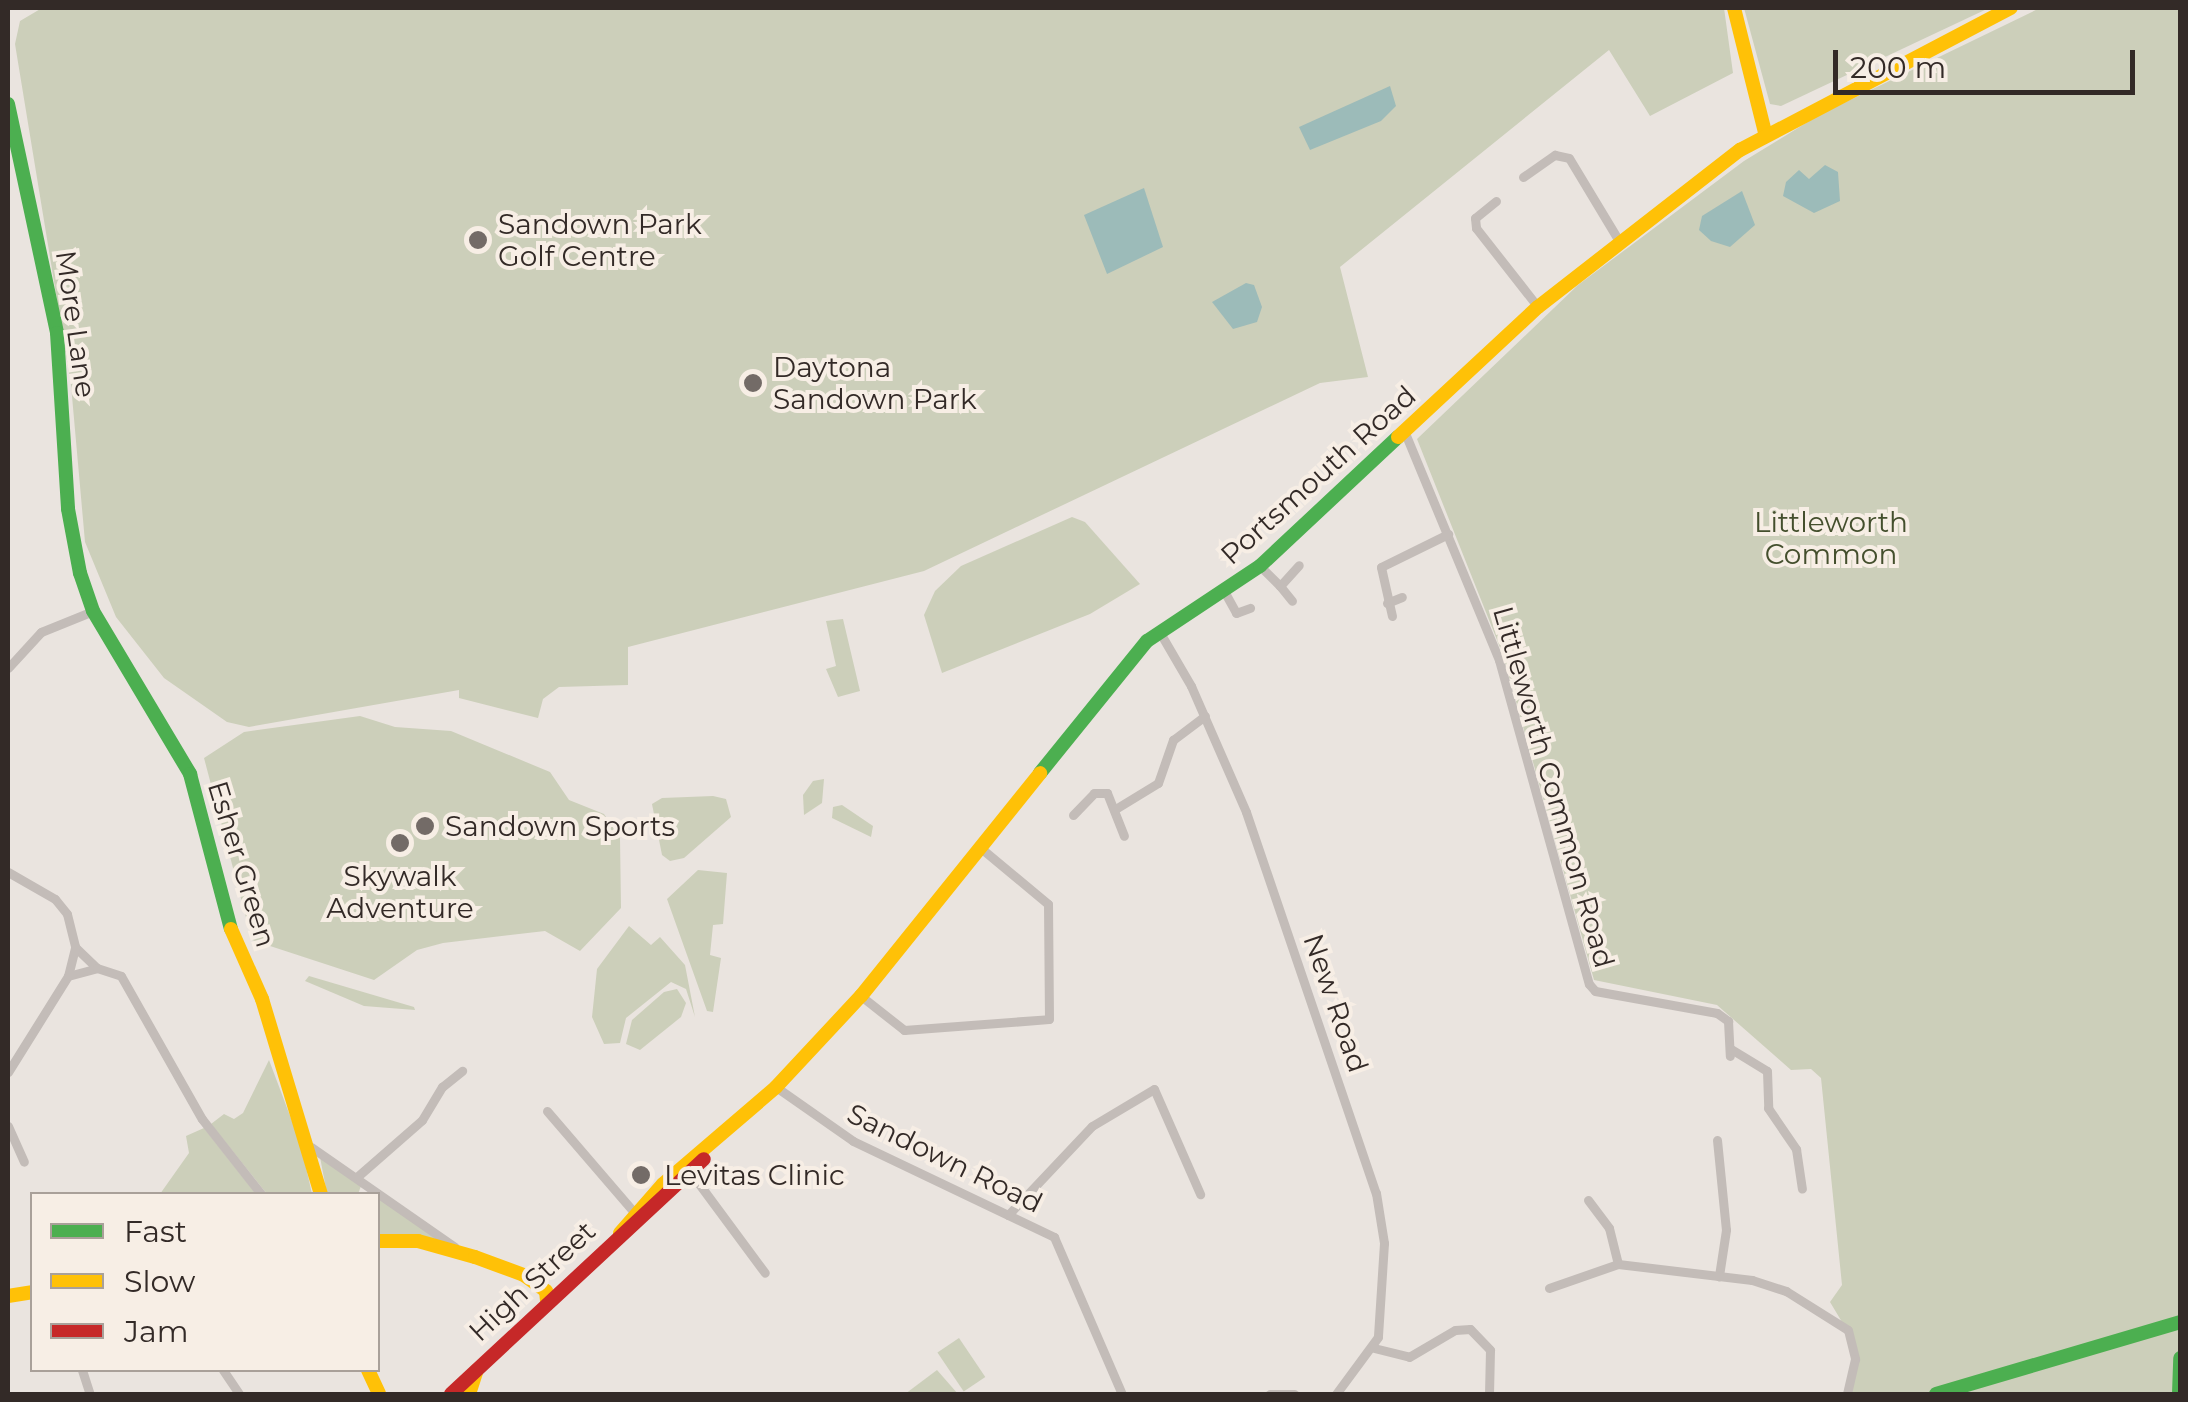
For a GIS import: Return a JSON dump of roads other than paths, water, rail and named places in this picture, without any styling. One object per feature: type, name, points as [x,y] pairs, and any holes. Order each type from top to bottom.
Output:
[{"type":"main road","points":[[1734,8],[1747,81],[1765,132]]},
{"type":"main road","name":"Portsmouth Road","points":[[687,1169],[776,1087],[861,996],[982,849],[1102,691],[1159,631],[1260,566],[1538,307],[1765,132],[2011,8]]},
{"type":"main road","name":"More Lane","points":[[8,104],[56,333],[68,508],[93,610]]},
{"type":"main road","name":"Esher Green","points":[[93,610],[190,774],[233,934],[311,1146],[321,1192]]},
{"type":"main road","name":"High Street","points":[[620,1232],[634,1212],[687,1169]]},
{"type":"main road","name":"High Street","points":[[451,1394],[687,1169]]},
{"type":"main road","points":[[380,1241],[418,1241],[524,1274],[568,1280]]},
{"type":"main road","points":[[524,1274],[546,1291],[546,1300]]},
{"type":"main road","points":[[1936,1394],[2180,1322]]},
{"type":"main road","points":[[2179,1394],[2180,1358]]},
{"type":"main road","name":"High Street","points":[[469,1394],[478,1366]]},
{"type":"street","points":[[1523,177],[1555,155],[1569,158],[1619,241]]},
{"type":"street","points":[[1496,200],[1474,223],[1538,307]]},
{"type":"street","name":"Littleworth Common Road","points":[[1406,433],[1498,660],[1589,984],[1594,991],[1717,1012],[1728,1020],[1731,1053],[1767,1070],[1768,1108],[1796,1148],[1802,1189]]},
{"type":"street","points":[[1392,616],[1379,578],[1388,559],[1448,534]]},
{"type":"street","points":[[1280,586],[1298,565]]},
{"type":"street","points":[[1260,566],[1292,601]]},
{"type":"street","points":[[1224,591],[1236,613],[1250,608]]},
{"type":"street","points":[[1386,603],[1402,597]]},
{"type":"street","points":[[8,668],[40,632],[93,610]]},
{"type":"street","name":"New Road","points":[[1159,631],[1205,716],[1268,873],[1376,1193],[1384,1242],[1374,1348]]},
{"type":"street","points":[[1117,808],[1150,791],[1165,773],[1180,730],[1205,716]]},
{"type":"street","points":[[1073,815],[1100,791],[1117,808],[1124,836]]},
{"type":"street","points":[[1150,791],[1155,803]]},
{"type":"street","points":[[861,996],[904,1030],[1049,1020],[1048,904],[982,849]]},
{"type":"street","points":[[8,872],[55,899],[67,914],[75,947],[68,976],[8,1072]]},
{"type":"street","points":[[75,947],[98,968],[130,985],[202,1119],[260,1192]]},
{"type":"street","points":[[68,976],[98,968]]},
{"type":"street","points":[[358,1176],[422,1120],[442,1087],[462,1072]]},
{"type":"street","name":"Sandown Road","points":[[776,1087],[853,1140],[1060,1243],[1122,1394]]},
{"type":"street","points":[[1008,1215],[1083,1134],[1154,1088],[1200,1194]]},
{"type":"street","points":[[547,1111],[634,1212]]},
{"type":"street","points":[[8,1126],[24,1162]]},
{"type":"street","points":[[1717,1140],[1726,1230],[1719,1276]]},
{"type":"street","points":[[311,1146],[379,1192]]},
{"type":"street","points":[[687,1169],[765,1273]]},
{"type":"street","points":[[364,1192],[368,1184]]},
{"type":"street","points":[[380,1193],[461,1252]]},
{"type":"street","points":[[1589,1198],[1613,1236],[1618,1264]]},
{"type":"street","points":[[1549,1288],[1618,1264],[1719,1276],[1786,1291],[1841,1323],[1854,1342],[1847,1394]]},
{"type":"street","points":[[1336,1394],[1374,1348],[1408,1356],[1455,1330],[1470,1329],[1490,1350],[1489,1394]]},
{"type":"street","points":[[225,1372],[239,1394]]},
{"type":"street","points":[[1270,1394],[1294,1394]]},
{"type":"water","points":[[1390,86],[1396,106],[1381,121],[1310,150],[1299,127]]},
{"type":"water","points":[[1825,165],[1838,172],[1840,201],[1814,213],[1783,196],[1786,182],[1799,170],[1809,179]]},
{"type":"water","points":[[1144,188],[1163,247],[1107,274],[1084,215]]},
{"type":"water","points":[[1742,191],[1755,225],[1730,247],[1711,241],[1699,230],[1702,216]]},
{"type":"water","points":[[1246,283],[1254,285],[1262,307],[1257,322],[1233,329],[1212,302]]},
{"type":"place","name":"Sandown Park Golf Centre","points":[[478,240]]},
{"type":"place","name":"Daytona Sandown Park","points":[[753,383]]},
{"type":"place","name":"Sandown Sports","points":[[425,826]]},
{"type":"place","name":"Skywalk Adventure","points":[[400,843]]},
{"type":"place","name":"Levitas Clinic","points":[[641,1175]]},
{"type":"park label","name":"Littleworth Common","points":[[1831,538]]}]
